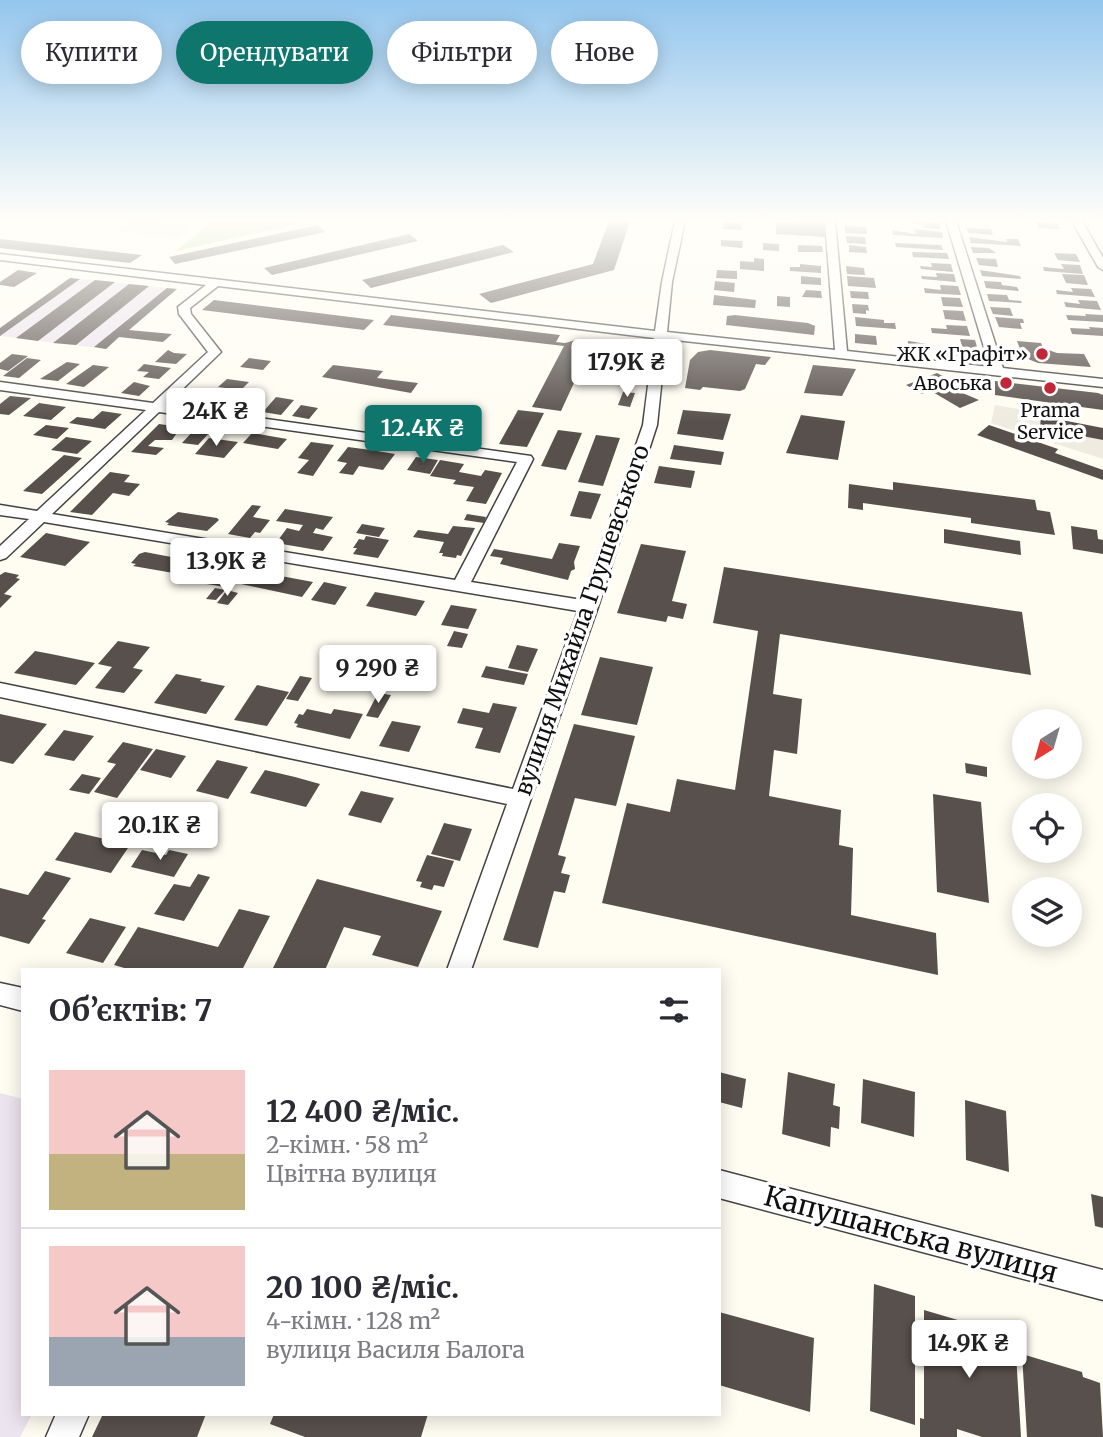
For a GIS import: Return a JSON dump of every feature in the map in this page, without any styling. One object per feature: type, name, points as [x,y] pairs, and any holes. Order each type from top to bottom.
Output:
[{"type":"street","points":[[0,555],[215,352],[185,314],[184,307],[208,288]]},
{"type":"street","points":[[268,288],[1103,383]]},
{"type":"street","name":"вулиця Михайла Грушевського","points":[[460,968],[589,607],[650,425],[666,288]]},
{"type":"street","points":[[836,288],[841,353]]},
{"type":"street","points":[[972,288],[998,371]]},
{"type":"street","points":[[0,386],[526,459],[460,587]]},
{"type":"street","points":[[0,510],[589,607]]},
{"type":"street","points":[[0,690],[520,799]]},
{"type":"street","points":[[0,994],[21,999]]},
{"type":"street","name":"Капушанська вулиця","points":[[721,1185],[1103,1285]]},
{"type":"street","points":[[62,1437],[72,1416]]},
{"type":"shaded area","points":[[56,288],[177,289],[106,349],[0,336],[0,328]]},
{"type":"shaded area","points":[[995,405],[1035,412],[1041,416],[1040,428],[1103,440],[1103,459],[991,423]]},
{"type":"shaded area","points":[[0,1093],[21,1098],[21,1416],[31,1416],[20,1437],[0,1437]]},
{"type":"building","points":[[56,288],[67,288],[0,336],[0,328]]},
{"type":"building","points":[[84,288],[107,288],[38,341],[16,338]]},
{"type":"building","points":[[124,288],[146,288],[76,345],[53,343]]},
{"type":"building","points":[[167,288],[177,289],[129,330],[172,334],[163,342],[119,337],[106,349],[94,347]]},
{"type":"building","points":[[502,288],[547,288],[491,303],[479,294]]},
{"type":"building","points":[[714,288],[734,288],[734,292]]},
{"type":"building","points":[[924,288],[959,288],[961,295],[925,293]]},
{"type":"building","points":[[987,288],[1018,288],[1019,291]]},
{"type":"building","points":[[1071,288],[1091,289],[1095,297],[1057,294],[1056,290],[1073,292]]},
{"type":"building","points":[[806,290],[821,291],[822,298],[802,297]]},
{"type":"building","points":[[850,291],[868,292],[869,299],[851,298]]},
{"type":"building","points":[[987,294],[1007,295],[1009,300],[1022,303],[989,301]]},
{"type":"building","points":[[714,295],[756,300],[755,308],[713,305]]},
{"type":"building","points":[[777,296],[790,297],[790,307],[777,306]]},
{"type":"building","points":[[941,297],[960,298],[963,307],[943,306]]},
{"type":"building","points":[[214,300],[374,320],[364,330],[202,310]]},
{"type":"building","points":[[1078,300],[1097,301],[1101,310],[1066,307],[1064,302],[1080,304]]},
{"type":"building","points":[[852,304],[868,305],[869,311],[866,310],[866,314],[853,313]]},
{"type":"building","points":[[990,307],[1010,308],[1013,316],[993,314]]},
{"type":"building","points":[[943,310],[963,311],[966,321],[945,319]]},
{"type":"building","points":[[1085,314],[1103,315],[1103,322],[1068,320],[1066,315],[1086,316]]},
{"type":"building","points":[[391,315],[560,335],[556,342],[576,340],[591,346],[561,411],[532,407],[564,346],[383,325]]},
{"type":"building","points":[[727,316],[808,323],[815,326],[814,335],[726,325]]},
{"type":"building","points":[[855,317],[895,323],[896,329],[856,326]]},
{"type":"building","points":[[995,317],[1023,319],[1024,323],[1020,323],[1022,329],[999,327]]},
{"type":"building","points":[[946,325],[967,326],[970,336],[932,333],[931,328],[947,329]]},
{"type":"building","points":[[1089,327],[1103,328],[1103,336],[1072,334],[1070,328],[1090,329]]},
{"type":"building","points":[[855,334],[876,336],[877,345],[855,343]]},
{"type":"building","points":[[960,339],[975,340],[980,357],[948,355],[947,349],[963,350]]},
{"type":"building","points":[[908,341],[927,344],[927,351],[908,349]]},
{"type":"building","name":"ЖК «Графіт»","points":[[1017,341],[1041,343],[1043,348],[1057,353],[1084,354],[1091,367],[1038,363],[1023,357]]},
{"type":"building","points":[[168,350],[187,354],[176,364],[155,362]]},
{"type":"building","points":[[710,350],[771,357],[765,365],[756,364],[745,389],[740,391],[685,388],[690,360],[698,352]]},
{"type":"building","points":[[12,354],[28,356],[8,371],[0,369],[0,363]]},
{"type":"building","points":[[27,358],[41,360],[19,378],[3,376]]},
{"type":"building","points":[[249,358],[271,361],[263,370],[240,367]]},
{"type":"building","points":[[67,362],[80,364],[58,381],[40,379]]},
{"type":"building","points":[[144,364],[171,368],[159,379],[143,377],[149,372],[137,371]]},
{"type":"building","points":[[93,365],[109,367],[84,387],[66,384]]},
{"type":"building","points":[[333,365],[383,371],[377,378],[418,383],[411,393],[322,377]]},
{"type":"building","points":[[813,365],[856,369],[842,396],[804,393]]},
{"type":"building","points":[[937,373],[954,382],[944,385],[979,400],[960,408],[931,391],[922,394],[906,385]]},
{"type":"building","points":[[227,379],[249,382],[241,390],[218,387]]},
{"type":"building","points":[[995,381],[1098,393],[1103,395],[1103,410],[995,395]]},
{"type":"building","points":[[134,382],[150,386],[139,396],[121,393]]},
{"type":"building","points":[[223,391],[235,396],[224,407],[201,404],[212,393],[220,394]]},
{"type":"building","points":[[623,392],[635,393],[630,407],[618,405]]},
{"type":"building","points":[[10,396],[31,398],[9,415],[0,414],[0,404]]},
{"type":"building","points":[[276,397],[294,400],[281,415],[263,412]]},
{"type":"building","points":[[39,403],[66,407],[51,420],[23,416]]},
{"type":"building","points":[[301,405],[318,408],[309,419],[292,416]]},
{"type":"building","points":[[518,410],[544,413],[527,447],[499,444]]},
{"type":"building","points":[[683,410],[731,414],[723,440],[677,434]]},
{"type":"building","points":[[102,411],[122,414],[105,429],[69,423],[77,417],[93,419]]},
{"type":"building","points":[[801,415],[845,421],[838,460],[786,453]]},
{"type":"building","points":[[1041,416],[1103,428],[1103,440],[1040,428]]},
{"type":"building","points":[[427,417],[459,421],[452,432],[420,428]]},
{"type":"building","points":[[393,419],[410,421],[401,433],[385,431]]},
{"type":"building","points":[[159,424],[181,427],[172,440],[155,440],[148,446],[164,448],[156,455],[131,452]]},
{"type":"building","points":[[46,425],[69,428],[57,439],[33,435]]},
{"type":"building","points":[[989,425],[1058,449],[1055,453],[1103,470],[1103,480],[977,435]]},
{"type":"building","points":[[195,429],[211,431],[198,445],[182,443]]},
{"type":"building","points":[[558,430],[582,433],[566,470],[541,466]]},
{"type":"building","points":[[252,433],[287,439],[278,449],[243,443]]},
{"type":"building","points":[[596,435],[620,438],[603,486],[578,482]]},
{"type":"building","points":[[66,437],[92,441],[77,454],[51,450]]},
{"type":"building","points":[[209,438],[238,442],[224,458],[195,454]]},
{"type":"building","points":[[311,442],[334,445],[313,476],[297,473],[309,460],[298,458]]},
{"type":"building","points":[[674,445],[724,452],[721,465],[670,459]]},
{"type":"building","points":[[348,447],[395,454],[383,470],[359,466],[353,475],[339,473],[347,463],[337,461]]},
{"type":"building","points":[[64,455],[82,458],[42,494],[23,491]]},
{"type":"building","points":[[416,457],[438,460],[430,474],[407,470]]},
{"type":"building","points":[[440,460],[464,464],[459,472],[481,476],[485,470],[502,473],[486,504],[466,501],[474,487],[453,484],[456,480],[430,476]]},
{"type":"building","points":[[659,466],[695,471],[691,488],[654,483]]},
{"type":"building","points":[[110,472],[130,475],[124,482],[140,484],[129,496],[113,493],[92,515],[70,512]]},
{"type":"building","points":[[893,482],[1035,500],[1037,510],[1050,512],[1055,535],[971,523],[971,518],[863,503],[863,510],[848,508],[849,484],[893,490]]},
{"type":"building","points":[[579,491],[601,494],[591,519],[570,516]]},
{"type":"building","points":[[252,505],[261,506],[253,517],[270,520],[260,533],[255,532],[250,538],[228,534]]},
{"type":"building","points":[[285,509],[333,517],[323,530],[316,528],[313,533],[333,537],[323,551],[276,543],[287,528],[299,531],[303,525],[276,521]]},
{"type":"building","points":[[178,512],[219,520],[207,531],[167,525],[169,523],[165,522]]},
{"type":"building","points":[[467,514],[486,517],[484,523],[464,520]]},
{"type":"building","points":[[362,524],[385,528],[379,537],[356,533]]},
{"type":"building","points":[[453,526],[475,528],[461,556],[457,555],[456,558],[439,553],[444,542],[413,537],[418,530],[448,534]]},
{"type":"building","points":[[1071,526],[1097,530],[1098,539],[1103,540],[1103,554],[1073,549]]},
{"type":"building","points":[[944,529],[1020,541],[1021,555],[944,543]]},
{"type":"building","points":[[46,533],[90,542],[65,566],[20,557]]},
{"type":"building","points":[[366,536],[389,540],[378,558],[353,554],[357,548],[353,548],[359,539],[364,540]]},
{"type":"building","points":[[559,543],[580,546],[574,562],[575,569],[571,571],[568,580],[500,564],[503,558],[490,556],[494,549],[552,559]]},
{"type":"building","points":[[641,544],[686,551],[672,601],[687,604],[683,619],[668,616],[666,622],[617,613]]},
{"type":"building","points":[[145,552],[190,560],[179,574],[133,566],[136,564],[131,563],[139,554]]},
{"type":"building","points":[[215,565],[240,569],[226,587],[200,583]]},
{"type":"building","points":[[724,567],[1022,612],[1031,675],[780,634],[773,694],[802,699],[797,754],[774,750],[769,796],[841,810],[839,845],[853,848],[851,915],[936,933],[938,975],[602,903],[627,803],[670,812],[677,779],[735,790],[758,631],[713,623]]},
{"type":"building","points":[[251,571],[313,582],[302,597],[241,584]]},
{"type":"building","points":[[5,572],[19,575],[16,578],[20,579],[4,594],[12,596],[0,608],[0,575]]},
{"type":"building","points":[[324,582],[347,587],[335,605],[311,600]]},
{"type":"building","points":[[215,588],[225,590],[216,600],[206,599]]},
{"type":"building","points":[[227,590],[238,593],[228,605],[217,603]]},
{"type":"building","points":[[375,592],[425,601],[416,616],[366,606]]},
{"type":"building","points":[[451,605],[477,609],[468,629],[441,625]]},
{"type":"building","points":[[454,631],[468,634],[462,648],[447,646]]},
{"type":"building","points":[[118,641],[150,647],[133,668],[143,670],[124,693],[95,688],[112,667],[98,664]]},
{"type":"building","points":[[517,645],[538,649],[528,672],[508,668]]},
{"type":"building","points":[[35,651],[95,663],[76,685],[14,673]]},
{"type":"building","points":[[600,657],[653,667],[637,725],[581,715]]},
{"type":"building","points":[[486,666],[528,674],[524,685],[481,677]]},
{"type":"building","points":[[176,674],[225,686],[206,714],[154,703]]},
{"type":"building","points":[[300,676],[312,678],[298,701],[286,699]]},
{"type":"building","points":[[257,685],[289,692],[267,726],[234,720]]},
{"type":"building","points":[[378,693],[391,695],[378,718],[366,716]]},
{"type":"building","points":[[493,703],[517,707],[500,753],[475,748],[483,728],[457,723],[463,708],[489,713]]},
{"type":"building","points":[[307,709],[331,714],[334,709],[363,714],[350,739],[296,727],[298,724],[294,723],[299,714],[303,715]]},
{"type":"building","points":[[0,714],[47,724],[13,764],[0,761]]},
{"type":"building","points":[[392,721],[421,726],[409,752],[379,746]]},
{"type":"building","points":[[574,724],[635,736],[616,806],[575,798],[558,855],[566,857],[561,873],[570,875],[565,893],[554,891],[538,948],[503,940]]},
{"type":"building","points":[[64,730],[94,736],[74,761],[44,755]]},
{"type":"building","points":[[123,742],[153,749],[117,798],[94,792],[116,764],[107,762]]},
{"type":"building","points":[[156,749],[186,756],[171,778],[140,770]]},
{"type":"building","points":[[217,760],[248,767],[228,799],[196,791]]},
{"type":"building","points":[[965,763],[987,767],[987,777],[966,773]]},
{"type":"building","points":[[265,770],[320,784],[306,807],[250,793]]},
{"type":"building","points":[[82,774],[101,778],[89,794],[69,790]]},
{"type":"building","points":[[361,791],[394,798],[381,823],[348,815]]},
{"type":"building","points":[[933,794],[981,802],[989,903],[937,892]]},
{"type":"building","points":[[444,823],[472,829],[460,861],[431,854]]},
{"type":"building","points":[[75,832],[130,845],[111,873],[55,860]]},
{"type":"building","points":[[142,850],[166,855],[169,850],[188,854],[174,877],[131,867]]},
{"type":"building","points":[[427,855],[454,861],[444,887],[434,885],[432,890],[420,887],[422,882],[416,881]]},
{"type":"building","points":[[45,871],[71,878],[42,919],[46,920],[29,944],[0,936],[0,888],[28,895]]},
{"type":"building","points":[[198,874],[210,877],[184,921],[154,914],[174,884],[190,887]]},
{"type":"building","points":[[317,879],[442,911],[418,967],[372,955],[381,936],[344,927],[326,968],[273,968]]},
{"type":"building","points":[[239,909],[270,916],[243,968],[124,968],[114,965],[138,927],[218,947]]},
{"type":"building","points":[[90,918],[126,927],[103,963],[66,953]]},
{"type":"building","points":[[788,1072],[835,1084],[833,1105],[840,1107],[839,1129],[831,1127],[830,1147],[782,1134]]},
{"type":"building","points":[[721,1073],[746,1079],[742,1108],[721,1103]]},
{"type":"building","points":[[863,1079],[915,1092],[914,1137],[861,1123]]},
{"type":"building","points":[[965,1100],[1006,1111],[1009,1172],[966,1160]]},
{"type":"building","points":[[1091,1194],[1103,1197],[1103,1228],[1095,1226]]},
{"type":"building","points":[[874,1284],[915,1296],[915,1425],[870,1411]]},
{"type":"building","points":[[924,1310],[1015,1337],[1021,1437],[982,1437],[957,1429],[957,1437],[920,1437],[920,1418],[924,1419]]},
{"type":"building","points":[[721,1313],[814,1338],[810,1412],[721,1386]]},
{"type":"building","points":[[1022,1354],[1082,1372],[1083,1377],[1100,1383],[1103,1437],[1027,1437]]},
{"type":"building","points":[[102,1416],[205,1416],[197,1437],[92,1437]]},
{"type":"building","points":[[273,1416],[427,1416],[421,1437],[305,1437],[270,1424]]},
{"type":"place","name":"ЖК «Графіт»","points":[[1042,354]]},
{"type":"place","name":"Авоська","points":[[1006,383]]},
{"type":"place","name":"Prama Service","points":[[1050,388]]}]
